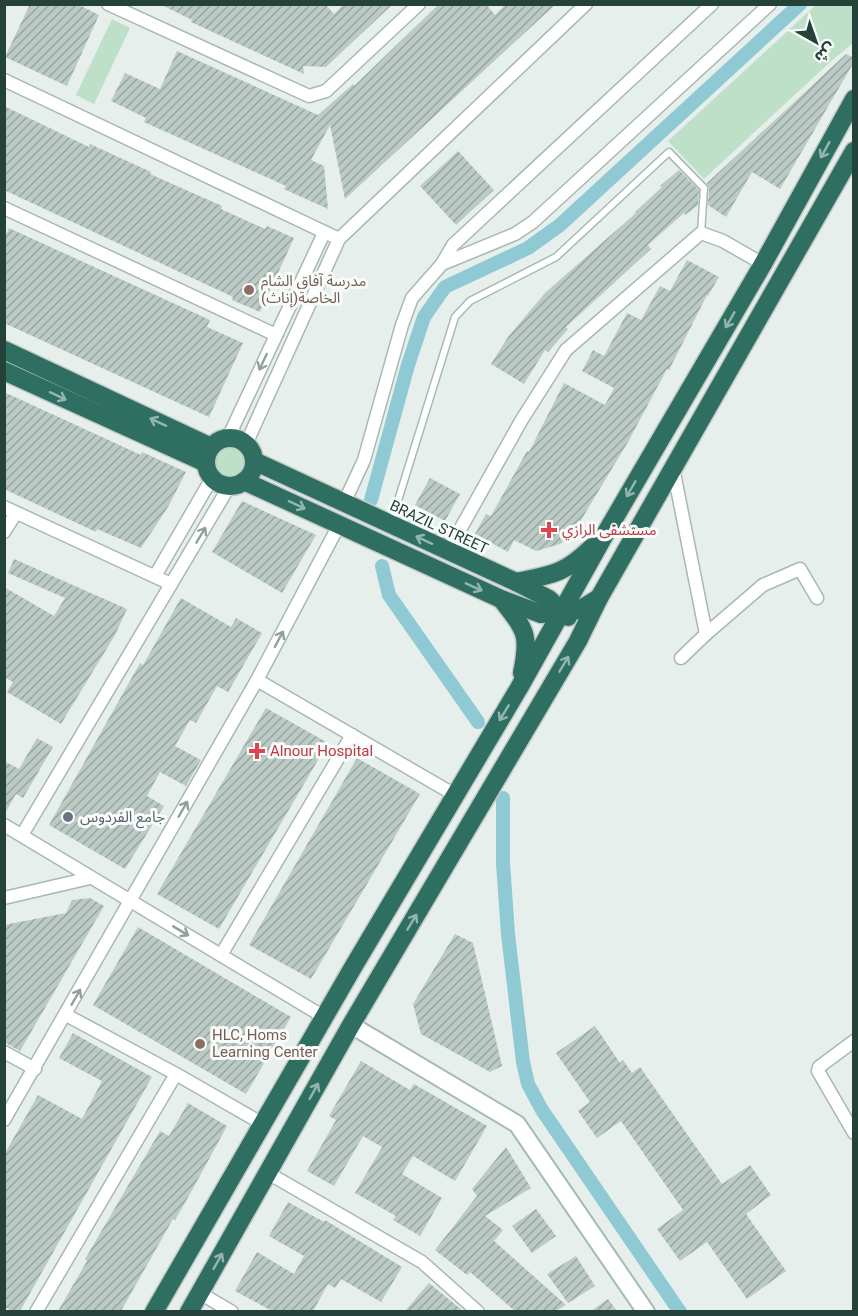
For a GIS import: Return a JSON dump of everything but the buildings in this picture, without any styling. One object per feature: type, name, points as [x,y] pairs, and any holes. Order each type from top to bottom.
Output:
[{"type":"highway","points":[[154,1311],[324,1017],[519,688],[604,536],[763,264],[854,99]]},
{"type":"highway","points":[[189,1311],[351,1025],[578,641],[599,598],[854,151]]},
{"type":"highway","points":[[4,350],[210,463],[219,483],[237,483],[339,525],[501,599],[541,614],[579,610],[599,598]]},
{"type":"highway","points":[[4,371],[210,463]]},
{"type":"highway","points":[[210,463],[220,440],[239,439],[246,444],[254,461],[250,475],[237,483]]},
{"type":"highway","name":"BRAZIL STREET","points":[[254,461],[516,582],[549,599],[562,611]]},
{"type":"highway","points":[[516,582],[556,574],[574,564],[604,536]]},
{"type":"highway","points":[[501,599],[524,632],[527,645],[519,688]]},
{"type":"highway","points":[[562,611],[573,621],[578,641]]},
{"type":"main road","points":[[351,1025],[517,1124],[646,1311]]},
{"type":"street","points":[[108,4],[309,96],[326,91],[419,4]]},
{"type":"street","points":[[246,444],[339,239],[586,4]]},
{"type":"street","points":[[344,503],[364,460],[402,325],[412,298],[442,264],[453,245],[712,4]]},
{"type":"street","points":[[442,264],[515,234],[533,222],[770,4]]},
{"type":"street","points":[[4,80],[339,239]]},
{"type":"street","points":[[4,208],[276,335]]},
{"type":"street","points":[[448,551],[521,421],[566,350],[701,232],[723,241],[763,264]]},
{"type":"street","points":[[228,438],[324,233]]},
{"type":"street","points":[[155,576],[210,463]]},
{"type":"street","points":[[673,468],[706,634]]},
{"type":"street","points":[[22,835],[171,584],[237,483]]},
{"type":"street","points":[[4,532],[10,510],[171,584]]},
{"type":"street","points":[[4,1120],[257,680],[339,525]]},
{"type":"street","points":[[681,658],[763,585],[800,569],[818,598]]},
{"type":"street","points":[[257,680],[455,795]]},
{"type":"street","points":[[221,955],[352,735]]},
{"type":"street","points":[[4,825],[324,1017]]},
{"type":"street","points":[[4,898],[90,878]]},
{"type":"street","points":[[66,1015],[263,1124]]},
{"type":"street","points":[[854,1041],[819,1067],[818,1071],[854,1133]]},
{"type":"street","points":[[4,1052],[35,1069]]},
{"type":"street","points":[[36,1311],[176,1074]]},
{"type":"street","points":[[268,1173],[422,1263],[477,1311]]},
{"type":"street","points":[[200,1293],[232,1311]]},
{"type":"lane","points":[[390,524],[455,317],[470,301],[556,257],[669,152],[704,188],[701,232]]},
{"type":"green space","points":[[817,4],[853,5],[853,43],[704,179],[668,141]]},
{"type":"green space","points":[[112,19],[130,28],[94,104],[76,95]]},
{"type":"green space","points":[[230,448],[240,452],[244,462],[240,472],[230,476],[220,472],[216,462],[220,452]]},
{"type":"waterway","points":[[371,500],[408,365],[424,317],[445,287],[528,248],[560,225],[800,4]]},
{"type":"waterway","points":[[382,566],[389,595],[478,722]]},
{"type":"waterway","points":[[503,798],[503,863],[508,934],[523,1062],[528,1084],[542,1110],[680,1312]]},
{"type":"place","name":"مدرسة آفاق الشام الخاصة(إناث)","points":[[249,290]]},
{"type":"place","name":"مستشفى الرازي","points":[[549,530]]},
{"type":"place","name":"Alnour Hospital","points":[[257,751]]},
{"type":"place","name":"جامع الفردوس","points":[[68,817]]},
{"type":"place","name":"HLC, Homs Learning Center","points":[[200,1044]]}]
